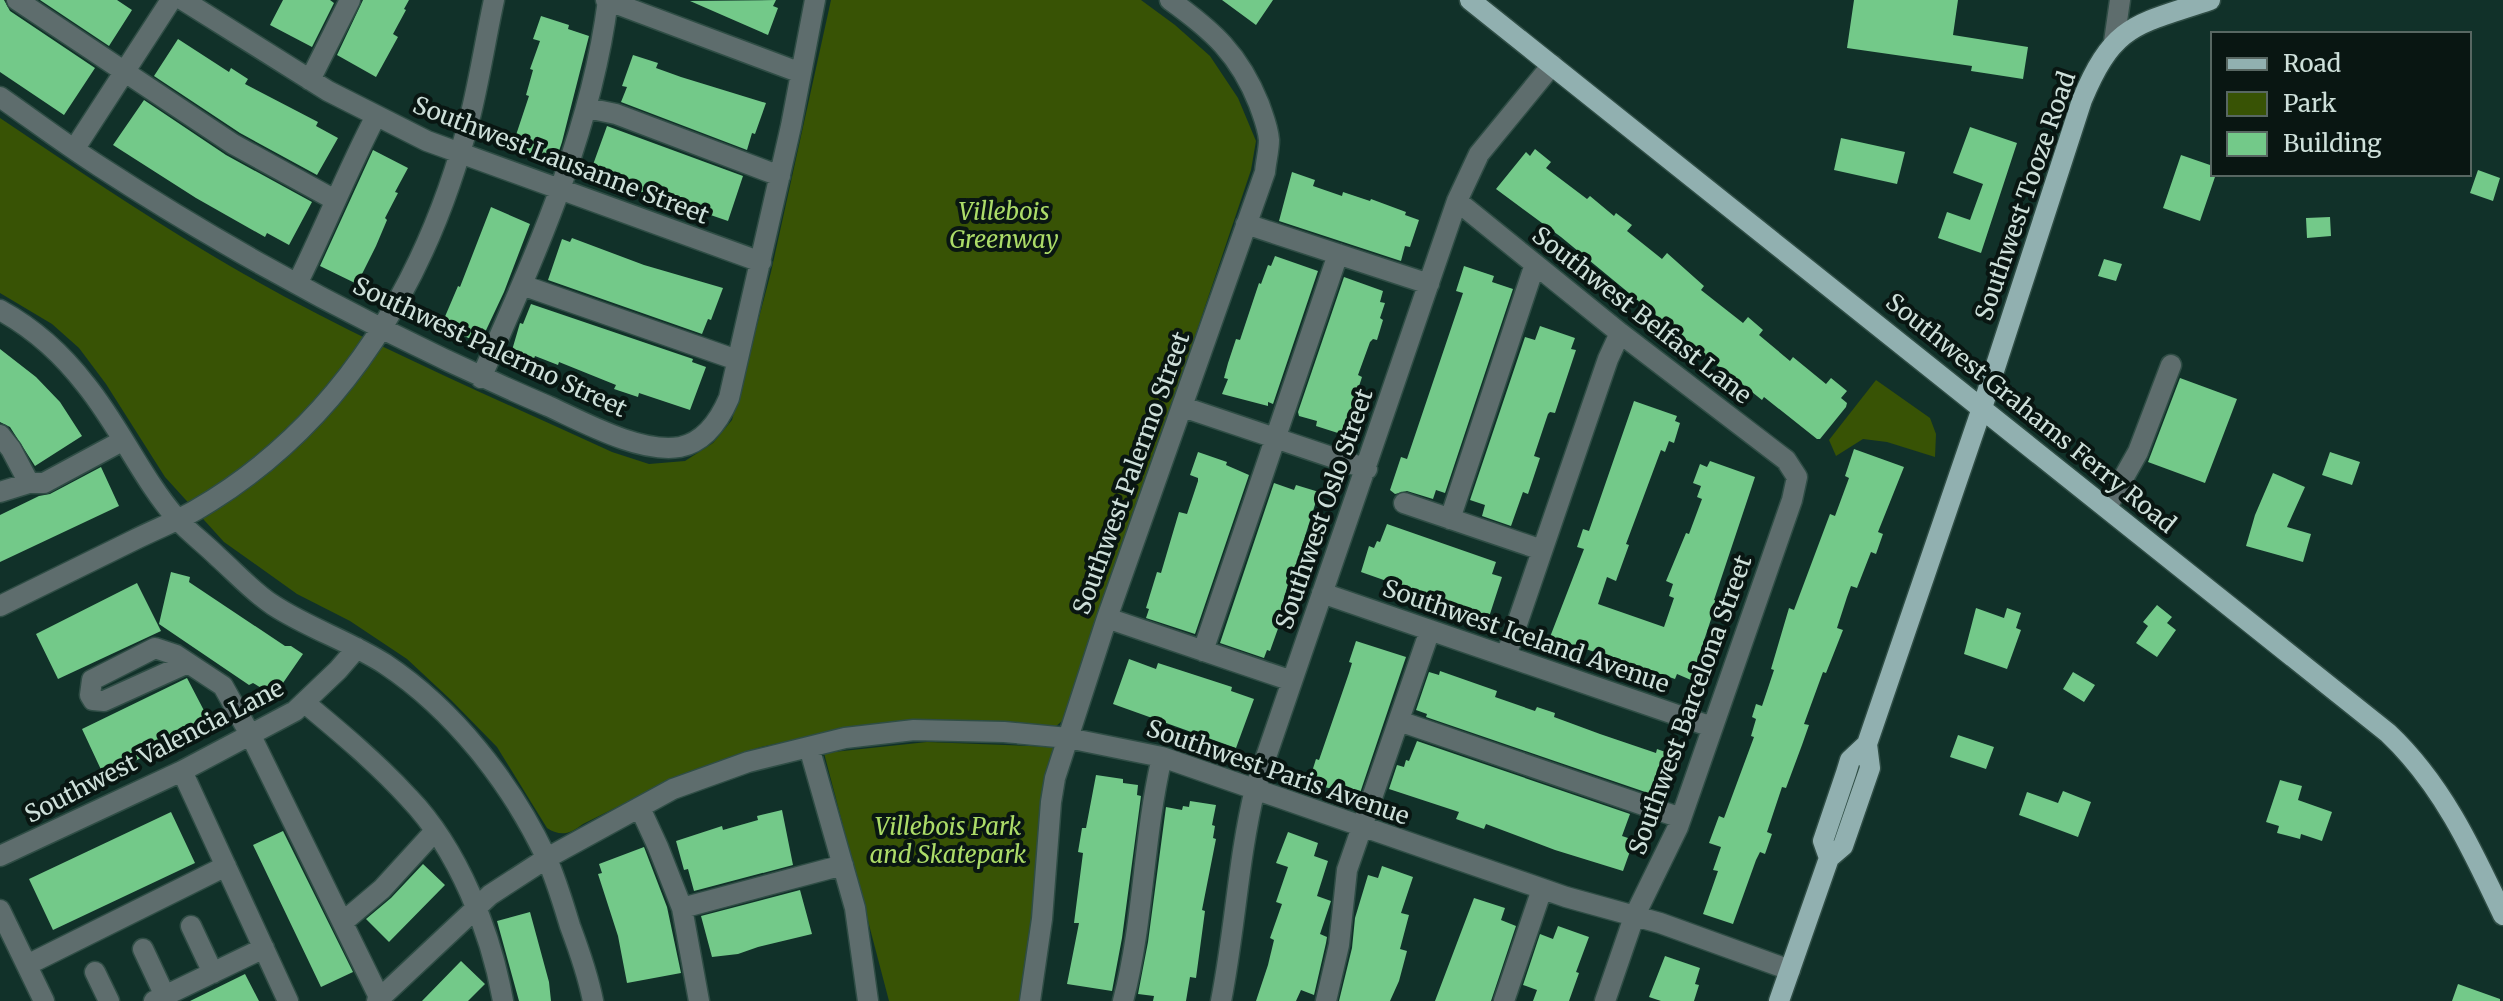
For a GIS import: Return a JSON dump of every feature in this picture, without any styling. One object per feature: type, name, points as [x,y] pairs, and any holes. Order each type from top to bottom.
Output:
[{"type":"main road","name":"Southwest Tooze Road","points":[[1779,1001],[1829,858],[1843,846],[1870,768],[1867,744],[2095,69],[2114,42],[2128,30],[2210,0]]},
{"type":"main road","name":"Southwest Grahams Ferry Road","points":[[1473,1],[2348,699],[2400,744],[2430,779],[2451,811],[2503,915]]},
{"type":"street","points":[[17,0],[233,144],[335,200]]},
{"type":"street","points":[[75,148],[171,0]]},
{"type":"street","name":"Southwest Lausanne Street","points":[[183,0],[310,80],[376,116],[459,153],[761,262]]},
{"type":"street","points":[[310,80],[350,0]]},
{"type":"street","points":[[0,606],[178,519],[253,472],[298,434],[347,381],[408,286],[432,235],[471,113],[494,0]]},
{"type":"street","points":[[481,378],[568,172],[587,108],[607,0],[801,73]]},
{"type":"street","name":"Southwest Palermo Street","points":[[0,97],[97,165],[297,284],[382,330],[481,378],[618,437],[662,447],[678,447],[704,434],[720,418],[729,398],[780,176],[815,0]]},
{"type":"street","name":"Southwest Palermo Street","points":[[1030,1001],[1045,894],[1051,802],[1068,738],[1107,618],[1265,172],[1269,142],[1266,122],[1241,68],[1228,47],[1206,26],[1170,0]]},
{"type":"street","points":[[2114,42],[2120,0]]},
{"type":"street","name":"Southwest Oslo Street","points":[[1221,1001],[1245,830],[1255,789],[1457,201],[1479,154],[1552,65]]},
{"type":"street","points":[[587,108],[616,114],[780,176]]},
{"type":"street","points":[[297,284],[376,116]]},
{"type":"street","name":"Southwest Belfast Lane","points":[[1457,201],[1794,469]]},
{"type":"street","points":[[1246,224],[1429,284]]},
{"type":"street","points":[[1203,651],[1338,254]]},
{"type":"street","points":[[1450,519],[1535,264]]},
{"type":"street","points":[[522,285],[737,360]]},
{"type":"street","points":[[0,310],[18,320],[65,360],[87,386],[178,519],[271,604],[388,666],[425,696],[485,758],[547,858],[581,955],[593,1001]]},
{"type":"street","points":[[1506,656],[1608,359],[1620,333]]},
{"type":"street","points":[[2107,507],[2138,452],[2171,365]]},
{"type":"street","points":[[1183,407],[1367,469]]},
{"type":"street","points":[[0,435],[29,483]]},
{"type":"street","points":[[0,492],[29,483],[44,483],[122,441]]},
{"type":"street","name":"Southwest Barcelona Street","points":[[1605,1001],[1634,917],[1681,818],[1792,500],[1797,477],[1794,469]]},
{"type":"street","points":[[1404,503],[1542,550]]},
{"type":"street","name":"Southwest Iceland Avenue","points":[[1322,593],[1712,727]]},
{"type":"street","points":[[1107,618],[1292,681]]},
{"type":"street","points":[[1326,1001],[1339,945],[1347,870],[1430,630]]},
{"type":"street","name":"Southwest Valencia Lane","points":[[0,856],[251,736],[305,703],[357,648]]},
{"type":"street","points":[[188,663],[223,686],[251,736],[379,1000]]},
{"type":"street","points":[[305,703],[376,763],[411,799],[435,831],[462,874],[488,941],[499,999]]},
{"type":"street","points":[[1399,721],[1681,818]]},
{"type":"street","name":"Southwest Paris Avenue","points":[[379,1000],[490,895],[547,858],[673,789],[707,776],[845,738],[914,730],[1004,732],[1068,738],[1162,757],[1542,889],[1660,923],[1790,970]]},
{"type":"street","points":[[809,747],[855,908],[868,1001]]},
{"type":"street","points":[[1123,1001],[1137,939],[1150,819],[1162,757]]},
{"type":"street","points":[[182,771],[288,1001]]},
{"type":"street","points":[[640,808],[682,908],[699,1001]]},
{"type":"street","points":[[343,922],[382,889],[435,831]]},
{"type":"street","points":[[682,908],[843,865]]},
{"type":"street","points":[[27,965],[226,866]]},
{"type":"street","points":[[1504,1001],[1542,889]]},
{"type":"street","points":[[0,910],[8,947],[27,965],[44,1001]]},
{"type":"street","points":[[191,926],[213,973]]},
{"type":"street","points":[[143,949],[160,998],[264,948]]},
{"type":"street","points":[[95,972],[109,1001]]},
{"type":"green space","name":"Villebois Greenway","points":[[831,0],[1141,0],[1210,56],[1238,98],[1256,141],[1251,170],[1067,717],[1055,727],[830,732],[761,747],[713,763],[659,786],[570,832],[552,831],[547,828],[497,747],[451,700],[407,659],[350,621],[297,594],[224,542],[165,477],[106,384],[79,348],[52,324],[0,293],[0,118],[201,249],[370,340],[612,452],[649,464],[685,461],[713,443],[732,420],[771,272]]},
{"type":"green space","points":[[1876,380],[1930,418],[1936,434],[1935,457],[1887,442],[1863,439],[1836,456],[1829,440]]},
{"type":"green space","name":"Villebois Park and Skatepark","points":[[927,742],[1055,747],[1038,912],[1025,1001],[889,1001],[824,753]]},
{"type":"building","points":[[0,0],[4,0],[10,11],[95,68],[64,115],[0,72]]},
{"type":"building","points":[[40,0],[117,0],[132,10],[109,46]]},
{"type":"building","points":[[283,0],[330,0],[334,3],[312,47],[270,25]]},
{"type":"building","points":[[363,0],[409,0],[393,34],[398,37],[376,77],[337,55]]},
{"type":"building","points":[[776,0],[773,6],[778,8],[768,35],[690,1]]},
{"type":"building","points":[[1222,0],[1273,0],[1256,25]]},
{"type":"building","points":[[1854,0],[1958,0],[1953,35],[2028,47],[2023,79],[1971,71],[1972,66],[1847,48]]},
{"type":"building","points":[[541,16],[569,25],[568,29],[589,36],[562,142],[556,160],[552,159],[551,163],[519,153],[520,150],[512,147],[529,96],[526,95],[533,70],[530,69],[540,41],[533,39]]},
{"type":"building","points":[[178,39],[229,72],[231,68],[248,79],[245,84],[318,122],[316,126],[338,138],[317,175],[240,133],[154,76]]},
{"type":"building","points":[[633,55],[658,63],[656,68],[766,103],[747,150],[621,102],[627,87],[622,86]]},
{"type":"building","points":[[144,100],[226,155],[312,202],[289,245],[267,233],[265,237],[196,198],[113,145]]},
{"type":"building","points":[[607,126],[743,176],[728,221],[696,210],[695,215],[590,173]]},
{"type":"building","points":[[1970,127],[2017,143],[1981,253],[1938,238],[1947,212],[1970,220],[1983,184],[1953,173]]},
{"type":"building","points":[[1841,138],[1905,152],[1897,184],[1834,170]]},
{"type":"building","points":[[1535,149],[1551,162],[1546,168],[1587,199],[1590,196],[1614,216],[1616,213],[1632,225],[1627,231],[1662,259],[1667,253],[1704,286],[1701,290],[1743,323],[1748,317],[1763,330],[1759,335],[1790,361],[1793,357],[1826,384],[1831,378],[1847,391],[1841,398],[1847,403],[1846,407],[1820,439],[1764,397],[1762,400],[1732,378],[1561,237],[1496,189],[1526,152],[1530,156]]},
{"type":"building","points":[[373,150],[408,168],[357,284],[320,266]]},
{"type":"building","points":[[2181,155],[2211,165],[2211,176],[2215,176],[2200,221],[2163,208]]},
{"type":"building","points":[[2478,170],[2500,178],[2493,201],[2470,193]]},
{"type":"building","points":[[1292,172],[1315,180],[1313,186],[1342,196],[1343,192],[1371,199],[1419,220],[1410,247],[1405,246],[1401,261],[1279,221]]},
{"type":"building","points":[[491,207],[530,224],[480,343],[441,326],[460,287]]},
{"type":"building","points":[[2330,217],[2331,236],[2307,238],[2306,218]]},
{"type":"building","points":[[572,238],[644,265],[723,288],[702,334],[548,280],[562,239],[570,242]]},
{"type":"building","points":[[1275,256],[1318,271],[1273,404],[1268,402],[1268,406],[1222,394],[1236,339],[1240,340],[1259,283]]},
{"type":"building","points":[[2104,259],[2122,264],[2116,281],[2098,276]]},
{"type":"building","points":[[1464,266],[1494,276],[1492,282],[1513,289],[1445,493],[1436,490],[1433,499],[1407,491],[1395,494],[1390,490],[1401,457],[1407,459],[1463,293],[1456,291]]},
{"type":"building","points":[[1344,277],[1383,291],[1380,302],[1385,303],[1377,340],[1370,342],[1358,375],[1362,377],[1341,434],[1316,426],[1317,421],[1299,416],[1298,412]]},
{"type":"building","points":[[531,304],[693,359],[692,362],[706,367],[690,410],[639,393],[638,397],[614,389],[616,385],[559,362],[558,365],[535,356],[532,364],[510,357],[520,323],[523,324]]},
{"type":"building","points":[[1540,326],[1575,338],[1571,349],[1576,350],[1555,413],[1548,414],[1534,456],[1540,458],[1528,494],[1523,492],[1511,526],[1482,516],[1485,505],[1470,500],[1525,337],[1535,340]]},
{"type":"building","points":[[0,349],[36,377],[60,402],[82,436],[35,466],[10,427],[0,422]]},
{"type":"building","points":[[2180,378],[2237,399],[2205,483],[2148,462]]},
{"type":"building","points":[[1634,401],[1677,416],[1675,421],[1680,423],[1674,443],[1669,441],[1665,452],[1661,450],[1626,544],[1629,545],[1616,581],[1607,577],[1598,604],[1664,627],[1674,598],[1669,596],[1673,584],[1666,581],[1702,499],[1697,497],[1701,486],[1693,483],[1700,464],[1707,467],[1710,461],[1755,477],[1691,680],[1677,674],[1675,679],[1550,637],[1584,549],[1577,547],[1583,529],[1589,531]]},
{"type":"building","points":[[1854,449],[1904,467],[1878,532],[1883,534],[1876,554],[1871,552],[1857,588],[1851,586],[1837,628],[1843,630],[1804,724],[1809,725],[1786,788],[1782,787],[1767,832],[1772,834],[1765,854],[1760,852],[1756,860],[1733,924],[1703,914],[1718,871],[1713,870],[1721,847],[1709,843],[1719,816],[1724,818],[1754,737],[1751,736],[1756,719],[1752,717],[1756,704],[1762,706],[1789,608],[1794,610],[1830,514],[1835,516],[1849,478],[1845,476]]},
{"type":"building","points":[[1198,452],[1227,462],[1226,465],[1249,475],[1195,634],[1146,618],[1149,609],[1146,608],[1157,572],[1161,573],[1179,512],[1187,514],[1198,481],[1190,475]]},
{"type":"building","points":[[2330,452],[2360,462],[2352,485],[2322,475]]},
{"type":"building","points":[[101,467],[119,506],[0,562],[0,515],[39,496],[50,494]]},
{"type":"building","points":[[2273,473],[2305,487],[2287,527],[2311,534],[2303,562],[2246,546]]},
{"type":"building","points":[[1274,483],[1294,490],[1296,485],[1319,492],[1301,549],[1305,551],[1298,573],[1293,571],[1291,574],[1281,608],[1285,609],[1270,651],[1267,650],[1264,658],[1220,643]]},
{"type":"building","points":[[1387,524],[1496,562],[1492,574],[1502,577],[1489,617],[1361,572],[1369,546],[1374,548],[1377,541],[1380,542]]},
{"type":"building","points":[[171,572],[190,577],[189,582],[285,646],[291,646],[303,654],[274,696],[253,683],[249,685],[159,624]]},
{"type":"building","points":[[137,583],[161,631],[58,679],[36,634]]},
{"type":"building","points":[[2157,605],[2172,617],[2167,623],[2176,630],[2157,657],[2136,643],[2148,626],[2143,622]]},
{"type":"building","points":[[1976,608],[2004,618],[2007,608],[2021,613],[2016,628],[2021,630],[2007,669],[1964,654]]},
{"type":"building","points":[[1356,641],[1406,657],[1359,796],[1313,784],[1315,780],[1310,778],[1349,673]]},
{"type":"building","points":[[1129,659],[1156,669],[1158,663],[1232,687],[1231,691],[1254,699],[1236,748],[1113,704]]},
{"type":"building","points":[[1440,671],[1497,691],[1495,697],[1535,711],[1537,707],[1555,713],[1554,717],[1656,753],[1657,749],[1671,754],[1657,796],[1426,717],[1427,714],[1416,710],[1429,672],[1439,675]]},
{"type":"building","points":[[2073,672],[2095,685],[2084,702],[2063,689]]},
{"type":"building","points":[[187,678],[211,724],[104,776],[82,729]]},
{"type":"building","points":[[1958,735],[1994,747],[1986,769],[1950,757]]},
{"type":"building","points":[[1417,741],[1630,814],[1622,836],[1634,840],[1623,871],[1486,824],[1484,829],[1456,819],[1459,812],[1389,789],[1397,765],[1404,767],[1406,760],[1409,761]]},
{"type":"building","points":[[1096,775],[1138,785],[1137,795],[1141,796],[1112,991],[1067,984],[1079,923],[1074,923],[1083,853],[1078,852]]},
{"type":"building","points":[[2280,780],[2302,786],[2298,800],[2332,812],[2322,841],[2301,834],[2300,839],[2277,833],[2279,826],[2266,822]]},
{"type":"building","points":[[2063,791],[2091,802],[2078,837],[2019,815],[2027,792],[2058,803]]},
{"type":"building","points":[[1190,801],[1216,805],[1212,825],[1215,826],[1213,838],[1216,839],[1202,910],[1205,911],[1196,978],[1190,977],[1186,1001],[1153,1001],[1154,996],[1138,994],[1166,807],[1182,810],[1183,806],[1189,807]]},
{"type":"building","points":[[782,810],[793,865],[694,891],[676,841],[722,826],[723,830],[758,820],[757,816]]},
{"type":"building","points":[[171,812],[195,863],[53,930],[29,879]]},
{"type":"building","points":[[283,831],[353,972],[321,987],[253,845]]},
{"type":"building","points":[[1288,832],[1318,843],[1314,856],[1328,861],[1317,896],[1331,901],[1320,934],[1327,937],[1326,943],[1314,995],[1301,990],[1296,1001],[1256,1001],[1274,940],[1270,938],[1282,904],[1276,902],[1288,867],[1276,863]]},
{"type":"building","points":[[644,847],[667,907],[681,973],[627,983],[618,936],[598,874],[602,873],[599,864]]},
{"type":"building","points":[[423,864],[445,885],[389,942],[366,919]]},
{"type":"building","points":[[1382,866],[1413,877],[1401,913],[1409,915],[1400,949],[1407,951],[1399,981],[1390,1001],[1339,1001],[1352,948],[1355,918],[1368,875],[1378,878]]},
{"type":"building","points":[[800,890],[812,934],[738,954],[712,957],[701,916]]},
{"type":"building","points":[[1474,898],[1505,908],[1501,920],[1516,926],[1491,1001],[1435,1001]]},
{"type":"building","points":[[530,912],[549,982],[551,1001],[519,1001],[497,921]]},
{"type":"building","points":[[1558,926],[1589,937],[1576,972],[1579,973],[1569,1001],[1533,1001],[1537,990],[1523,985],[1540,934],[1553,939]]},
{"type":"building","points":[[1665,956],[1700,968],[1694,1001],[1661,1001],[1649,997]]},
{"type":"building","points":[[461,961],[485,984],[468,1001],[422,1001]]},
{"type":"building","points":[[245,974],[259,1001],[190,1001]]},
{"type":"building","points":[[2458,984],[2500,999],[2500,1001],[2452,1001]]}]
